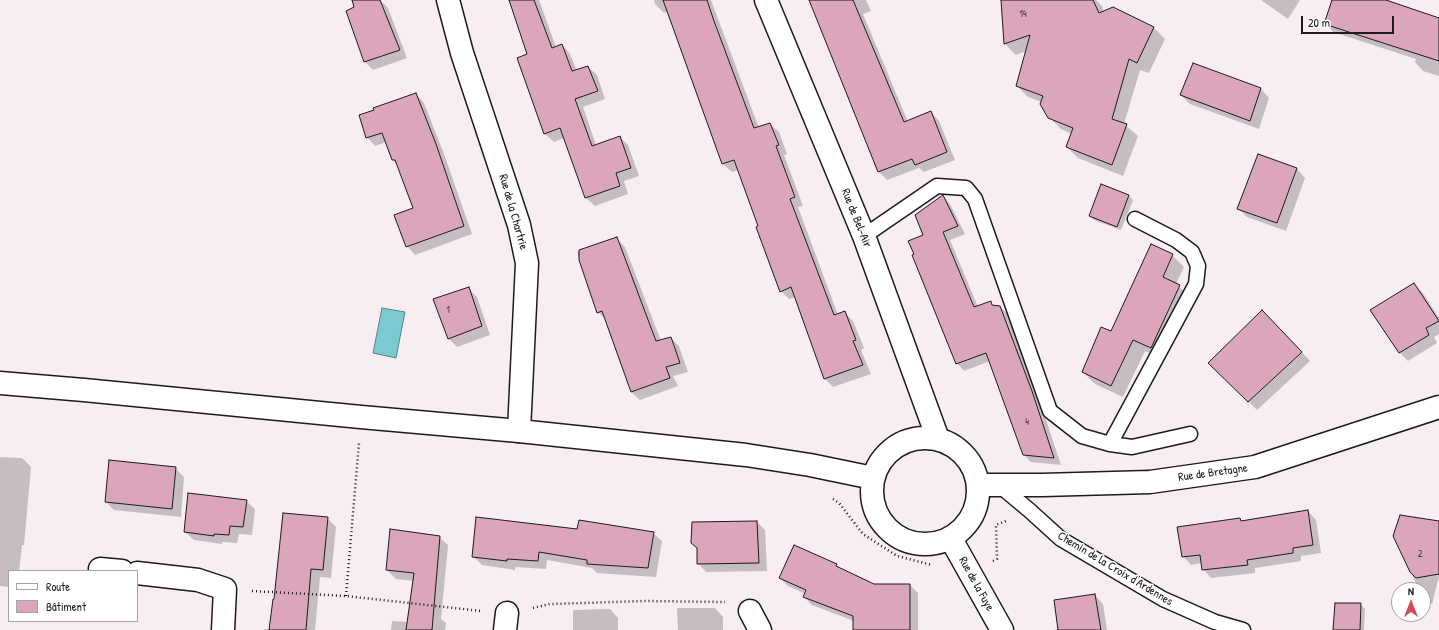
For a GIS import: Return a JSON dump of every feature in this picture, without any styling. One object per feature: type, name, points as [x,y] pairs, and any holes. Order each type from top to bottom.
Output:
[{"type":"street","name":"Rue de la Chartrie","points":[[448,0],[462,53],[520,225],[527,263],[519,431]]},
{"type":"street","name":"Rue de Bel-Air","points":[[766,0],[864,236],[938,439]]},
{"type":"street","points":[[0,383],[519,431],[746,455],[810,465],[873,478]]},
{"type":"street","name":"Rue de Bretagne","points":[[989,485],[1150,482],[1255,467],[1439,407]]},
{"type":"street","points":[[924,438],[938,439],[953,445],[965,456],[974,469],[989,485],[979,498],[976,510],[970,522],[961,531],[951,539],[936,544],[921,545],[905,541],[892,534],[881,522],[874,508],[871,493],[873,478],[878,465],[887,454],[898,445],[911,440],[924,438]]},
{"type":"street","name":"Rue de la Fuye","points":[[951,539],[1002,630]]},
{"type":"street","points":[[100,569],[111,570]]},
{"type":"street","points":[[138,573],[198,580],[225,589],[223,630]]},
{"type":"street","points":[[750,611],[760,630]]},
{"type":"lane","points":[[864,236],[937,186],[966,188],[976,199],[1050,411],[1082,436],[1110,444],[1132,447],[1190,434]]},
{"type":"lane","points":[[1110,444],[1196,284],[1198,266],[1192,252],[1176,240],[1135,218]]},
{"type":"lane","name":"Chemin de la Croix d'Ardennes","points":[[989,485],[1029,510],[1060,539],[1163,599],[1215,622],[1243,630]]},
{"type":"path","points":[[346,596],[361,417]]},
{"type":"path","points":[[828,496],[839,503],[863,534],[897,556],[931,564],[950,580],[997,559],[996,525],[1029,510]]},
{"type":"water","points":[[382,308],[405,312],[396,358],[373,353]]},
{"type":"building","points":[[352,0],[380,0],[400,50],[364,62],[346,11],[354,7]]},
{"type":"building","points":[[509,0],[534,0],[552,48],[562,44],[572,71],[588,66],[598,91],[575,99],[592,146],[620,136],[631,168],[616,173],[620,186],[585,198],[560,128],[544,134],[517,58],[527,54]]},
{"type":"building","points":[[663,0],[707,0],[754,128],[770,123],[779,145],[776,146],[795,197],[790,199],[834,315],[845,311],[856,340],[853,341],[863,365],[824,379],[791,287],[780,292],[756,227],[758,226],[734,160],[722,164]]},
{"type":"building","points":[[809,0],[853,0],[904,122],[931,111],[947,152],[915,165],[912,159],[878,172]]},
{"type":"building","points":[[1001,0],[1093,0],[1099,13],[1113,7],[1154,27],[1137,63],[1129,59],[1112,119],[1127,124],[1112,165],[1066,147],[1073,128],[1048,118],[1040,104],[1043,96],[1016,86],[1030,35],[1004,44]]},
{"type":"building","points":[[1332,0],[1386,0],[1439,18],[1439,61],[1324,24]]},
{"type":"building","points":[[1193,63],[1261,88],[1250,121],[1180,95]]},
{"type":"building","points":[[416,93],[436,144],[464,226],[406,247],[394,215],[413,208],[395,160],[392,160],[382,133],[366,138],[359,115],[374,110],[373,108]]},
{"type":"building","points":[[1258,154],[1297,168],[1277,223],[1237,209]]},
{"type":"building","points":[[1101,184],[1129,195],[1117,227],[1089,216]]},
{"type":"building","points":[[943,195],[958,226],[943,232],[974,307],[991,301],[992,305],[1000,306],[1032,391],[1054,458],[1023,455],[986,353],[956,364],[912,255],[914,254],[908,241],[923,235],[915,215]]},
{"type":"building","points":[[617,237],[656,341],[671,337],[680,363],[666,367],[670,378],[631,392],[602,311],[597,313],[579,260],[579,250]]},
{"type":"building","points":[[1151,244],[1173,254],[1163,277],[1180,285],[1151,348],[1133,340],[1111,386],[1082,372],[1101,327],[1111,331]]},
{"type":"building","points":[[1414,283],[1439,321],[1426,328],[1429,335],[1399,353],[1370,310]]},
{"type":"building","points":[[469,287],[482,326],[448,339],[433,299]]},
{"type":"building","points":[[1262,310],[1302,352],[1248,402],[1208,363]]},
{"type":"building","points":[[109,460],[176,467],[172,509],[105,502]]},
{"type":"building","points":[[188,493],[247,500],[243,527],[230,526],[229,535],[214,534],[214,536],[184,532]]},
{"type":"building","points":[[1308,510],[1313,545],[1293,548],[1293,553],[1247,560],[1248,565],[1202,570],[1200,555],[1182,557],[1177,527],[1240,518],[1241,521]]},
{"type":"building","points":[[283,513],[328,517],[323,570],[311,569],[306,630],[269,630],[274,599]]},
{"type":"building","points":[[1400,515],[1439,521],[1439,574],[1416,578],[1410,572],[1393,536]]},
{"type":"building","points":[[476,517],[577,529],[579,520],[654,532],[648,568],[587,564],[587,560],[539,552],[538,561],[507,559],[507,561],[472,557]]},
{"type":"building","points":[[757,521],[759,563],[697,564],[697,548],[691,543],[692,522]]},
{"type":"building","points":[[390,529],[440,536],[432,630],[406,630],[414,573],[386,570]]},
{"type":"building","points":[[794,545],[837,564],[836,566],[874,584],[910,584],[910,630],[853,630],[853,616],[803,597],[806,590],[779,578]]},
{"type":"building","points":[[1095,594],[1101,630],[1058,630],[1054,600]]},
{"type":"building","points":[[1335,603],[1361,603],[1360,630],[1333,630]]}]
